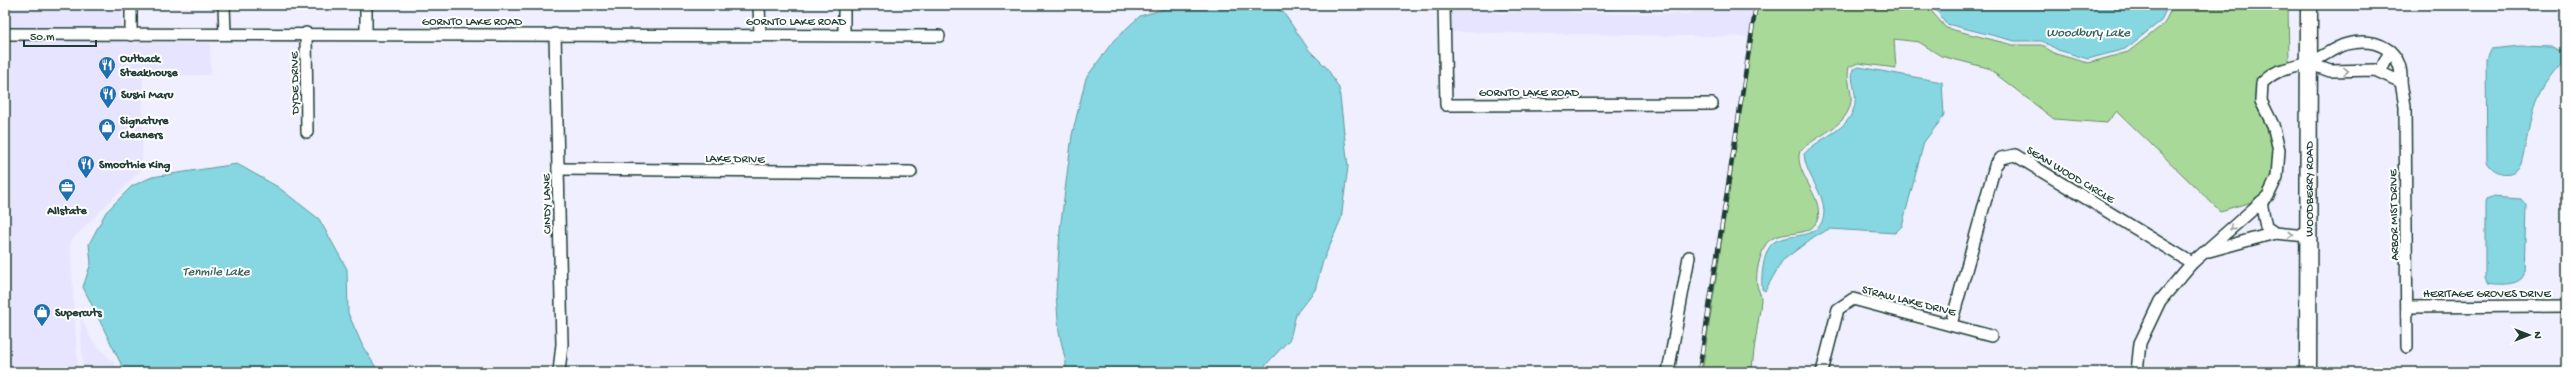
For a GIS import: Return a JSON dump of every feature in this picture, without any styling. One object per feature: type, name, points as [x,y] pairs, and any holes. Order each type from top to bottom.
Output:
[{"type":"street","points":[[131,5],[132,35]]},
{"type":"street","points":[[224,5],[225,34]]},
{"type":"street","points":[[366,5],[366,33]]},
{"type":"street","points":[[759,5],[760,34]]},
{"type":"street","points":[[844,5],[844,34]]},
{"type":"street","name":"GORNTO LAKE ROAD","points":[[1444,5],[1446,105],[1712,104]]},
{"type":"street","name":"WOODBERRY ROAD","points":[[2308,5],[2308,372]]},
{"type":"street","name":"DYDE DRIVE","points":[[306,33],[307,132]]},
{"type":"street","name":"GORNTO LAKE ROAD","points":[[5,34],[844,34],[939,36]]},
{"type":"street","name":"CINDY LANE","points":[[555,34],[562,344],[559,372]]},
{"type":"street","points":[[2137,372],[2140,343],[2160,301],[2192,263],[2268,196],[2277,177],[2279,150],[2273,125],[2260,101],[2262,83],[2274,71],[2308,63],[2347,44],[2366,42],[2382,46],[2390,51],[2380,72]]},
{"type":"street","name":"ARBOR MIST DRIVE","points":[[2390,51],[2396,55],[2402,69],[2401,82],[2405,107],[2408,307],[2407,347]]},
{"type":"street","points":[[2308,63],[2330,71],[2376,70],[2401,82]]},
{"type":"street","name":"SEAN WOOD CIRCLE","points":[[1951,324],[1995,166],[2001,158],[2015,155],[2192,263]]},
{"type":"street","name":"LAKE DRIVE","points":[[558,169],[911,172]]},
{"type":"street","points":[[2261,202],[2266,227],[2275,233]]},
{"type":"street","points":[[2203,254],[2222,246],[2275,233],[2307,236]]},
{"type":"street","points":[[1668,372],[1689,257]]},
{"type":"street","name":"STRAW LAKE DRIVE","points":[[1822,372],[1838,309],[1854,299],[1991,336]]},
{"type":"street","name":"HERITAGE GROVES DRIVE","points":[[2408,307],[2566,306]]},
{"type":"shaded area","points":[[5,5],[121,5],[121,42],[210,43],[211,75],[143,76],[142,169],[70,242],[78,372],[5,372]]},
{"type":"shaded area","points":[[1450,5],[1486,5],[1494,12],[1501,14],[1555,7],[1574,13],[1687,14],[1693,12],[1694,5],[1757,5],[1752,37],[1450,32]]},
{"type":"shaded area","points":[[80,314],[91,339],[115,364],[119,372],[83,372]]},
{"type":"green space","points":[[1757,5],[1926,5],[1946,28],[2013,45],[2041,45],[2056,54],[2088,63],[2128,52],[2164,24],[2173,5],[2288,5],[2289,62],[2270,68],[2256,83],[2255,103],[2267,126],[2274,150],[2271,176],[2263,193],[2255,198],[2255,201],[2220,211],[2117,111],[2107,123],[2054,119],[1988,68],[1941,56],[1919,42],[1894,39],[1896,68],[1858,63],[1849,67],[1848,76],[1851,101],[1849,110],[1838,124],[1800,151],[1799,159],[1801,167],[1816,201],[1818,218],[1815,225],[1809,229],[1802,232],[1778,236],[1771,239],[1764,248],[1758,264],[1757,285],[1761,299],[1752,372],[1702,372]]},
{"type":"water","points":[[1178,5],[1265,5],[1283,12],[1309,50],[1327,68],[1339,88],[1348,167],[1341,219],[1323,261],[1315,290],[1296,314],[1290,339],[1259,372],[1065,372],[1066,363],[1059,332],[1056,294],[1060,230],[1072,135],[1086,78],[1114,40],[1140,16]]},
{"type":"water","points":[[1491,5],[1542,5],[1501,10]]},
{"type":"water","points":[[1563,5],[1690,6],[1687,10],[1650,8],[1590,9]]},
{"type":"water","name":"Woodbury Lake","points":[[1932,5],[2168,5],[2161,21],[2125,49],[2088,59],[2058,50],[2042,41],[2015,41],[1947,24]]},
{"type":"water","points":[[2521,46],[2553,47],[2566,51],[2566,58],[2553,72],[2538,97],[2521,164],[2514,172],[2504,174],[2490,167],[2487,162],[2486,59],[2490,49]]},
{"type":"water","points":[[1859,67],[1942,82],[1944,116],[1924,142],[1902,226],[1895,233],[1829,229],[1815,236],[1782,261],[1765,291],[1762,289],[1764,263],[1768,249],[1772,244],[1776,241],[1813,231],[1822,221],[1824,212],[1823,204],[1805,162],[1804,154],[1818,142],[1841,127],[1848,120],[1855,103],[1852,73],[1853,69]]},
{"type":"water","name":"Tenmile Lake","points":[[237,164],[278,187],[319,219],[347,269],[348,313],[363,347],[379,372],[125,372],[83,287],[91,263],[89,244],[106,212],[132,186],[152,177]]},
{"type":"water","points":[[2492,197],[2521,199],[2526,205],[2524,274],[2519,281],[2514,283],[2488,283],[2485,278],[2485,202],[2486,199]]},
{"type":"railway","points":[[1699,372],[1756,5]]},
{"type":"place","name":"Outback Steakhouse","points":[[107,80]]},
{"type":"place","name":"Sushi Maru","points":[[108,109]]},
{"type":"place","name":"Signature Cleaners","points":[[107,142]]},
{"type":"place","name":"Smoothie King","points":[[86,179]]},
{"type":"place","name":"Allstate","points":[[67,202]]},
{"type":"place","name":"Supercuts","points":[[42,327]]}]
